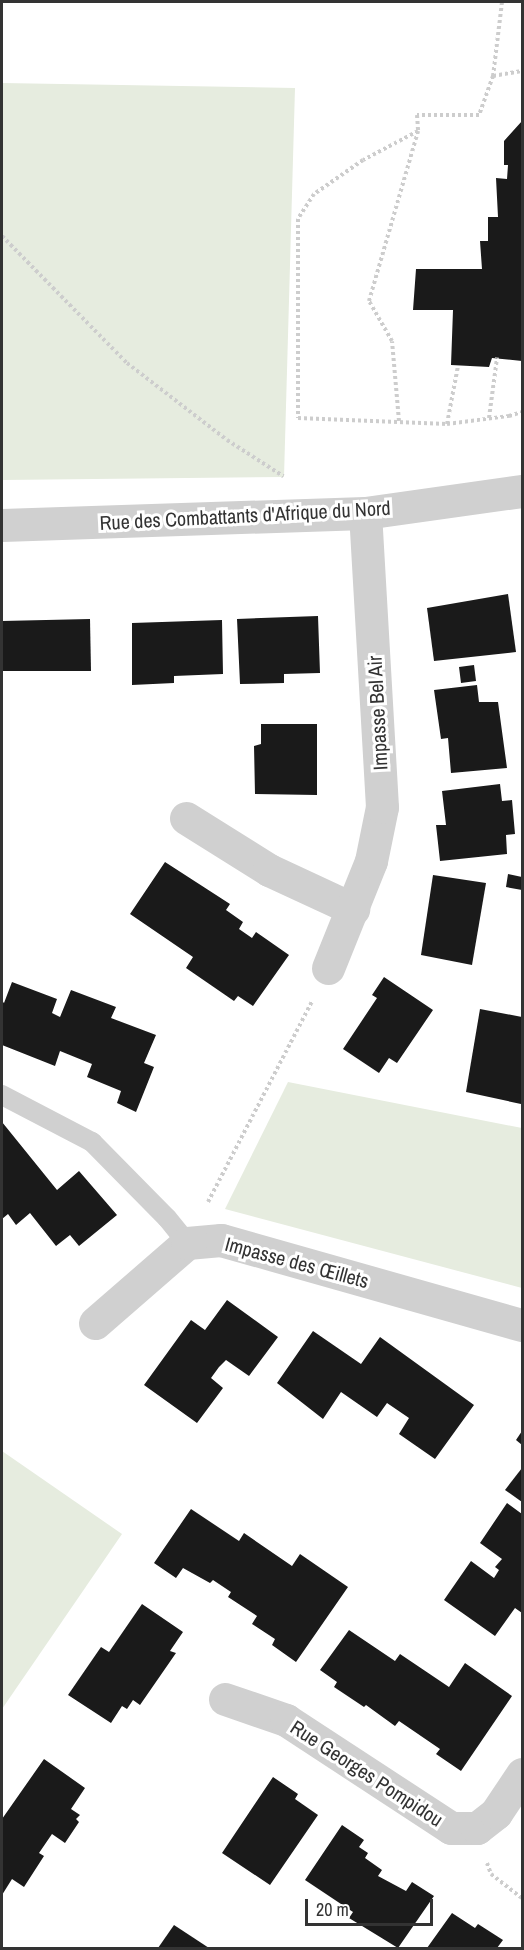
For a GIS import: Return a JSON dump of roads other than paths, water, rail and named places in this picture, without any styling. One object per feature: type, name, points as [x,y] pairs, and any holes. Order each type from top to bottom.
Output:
[{"type":"street","name":"Rue des Combattants d'Afrique du Nord","points":[[2,525],[365,513],[522,491]]},
{"type":"street","name":"Impasse Bel Air","points":[[328,968],[371,861],[382,807],[365,513]]},
{"type":"street","points":[[186,818],[268,870],[353,909]]},
{"type":"street","name":"Impasse des Œillets","points":[[187,1243],[221,1240],[522,1325]]},
{"type":"street","points":[[96,1323],[187,1243]]},
{"type":"street","name":"Rue Georges Pompidou","points":[[225,1699],[286,1720],[451,1828],[477,1828],[496,1813],[522,1774]]},
{"type":"lane","points":[[2,1095],[92,1142],[167,1218],[187,1243]]}]
